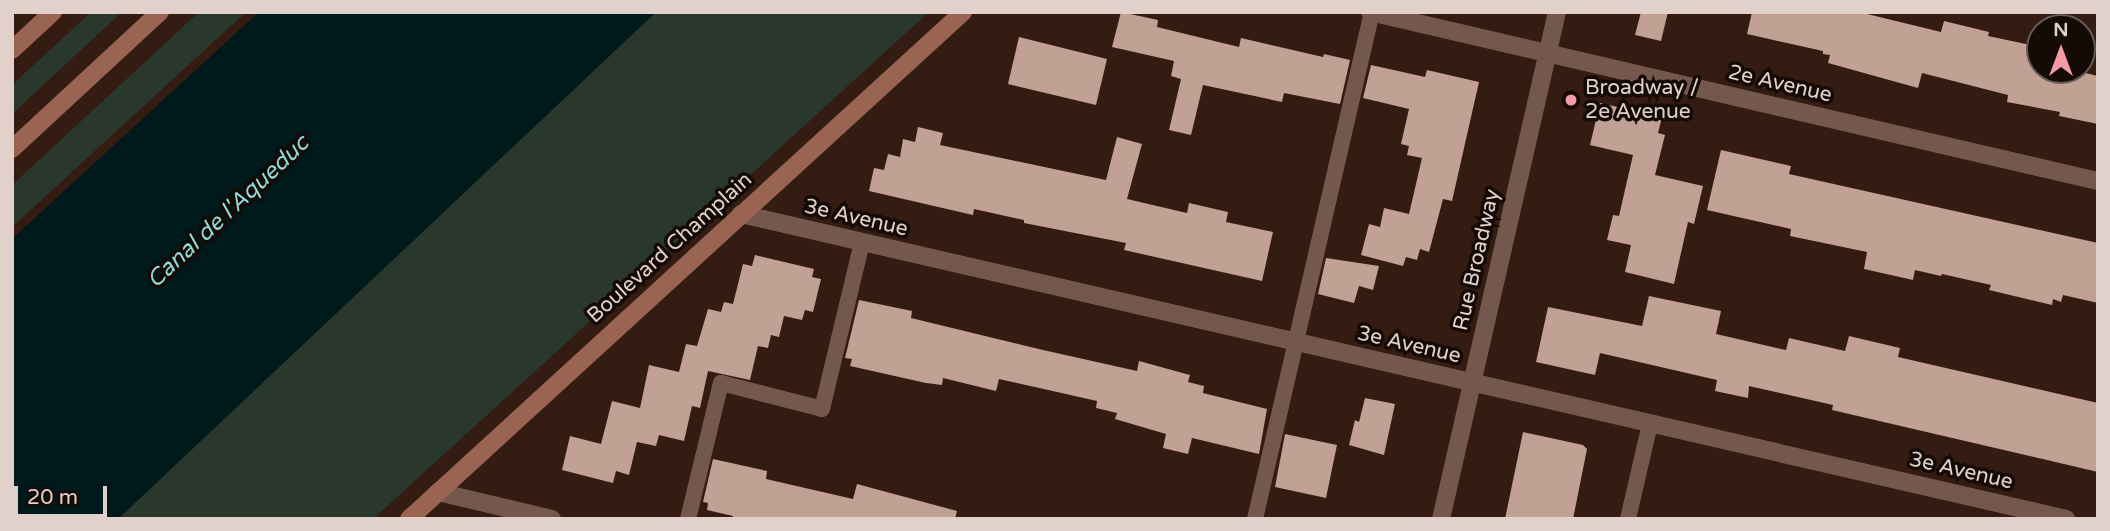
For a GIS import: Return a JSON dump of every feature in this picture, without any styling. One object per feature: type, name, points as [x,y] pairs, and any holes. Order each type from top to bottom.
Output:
[{"type":"main road","points":[[12,50],[53,12]]},
{"type":"main road","points":[[12,149],[160,12]]},
{"type":"main road","name":"Boulevard Champlain","points":[[409,519],[963,12]]},
{"type":"street","name":"2e Avenue","points":[[1371,12],[2098,181]]},
{"type":"street","name":"Rue Broadway","points":[[1441,519],[1557,12]]},
{"type":"street","name":"3e Avenue","points":[[741,214],[2066,519]]},
{"type":"street","points":[[438,492],[552,519]]},
{"type":"lane","points":[[1255,519],[1371,12]]},
{"type":"lane","points":[[688,519],[721,383],[822,409],[862,243]]},
{"type":"lane","points":[[1628,519],[1650,424]]},
{"type":"green space","points":[[91,12],[122,12],[12,114],[12,85]]},
{"type":"green space","points":[[199,12],[246,12],[12,227],[12,185]]},
{"type":"green space","points":[[656,12],[929,12],[373,519],[117,519]]},
{"type":"water","name":"Canal de l'Aqueduc","points":[[259,12],[656,12],[118,519],[12,519],[12,239]]},
{"type":"building","points":[[1121,12],[1158,20],[1157,27],[1239,47],[1241,38],[1323,57],[1324,54],[1350,60],[1340,104],[1284,93],[1282,102],[1203,85],[1191,135],[1169,130],[1181,79],[1171,76],[1174,61],[1112,47]]},
{"type":"building","points":[[1641,12],[1668,12],[1661,41],[1635,35]]},
{"type":"building","points":[[1752,12],[1859,12],[1941,32],[1944,21],[1989,32],[1988,36],[2026,44],[2026,84],[2096,84],[2098,76],[2098,124],[2059,116],[2060,112],[2007,102],[2008,95],[1922,73],[1918,88],[1828,63],[1830,55],[1823,54],[1823,51],[1747,34]]},
{"type":"building","points":[[1019,37],[1107,59],[1096,105],[1008,84]]},
{"type":"building","points":[[1371,65],[1425,77],[1427,70],[1479,82],[1452,201],[1443,199],[1429,252],[1420,249],[1417,260],[1406,257],[1403,266],[1361,255],[1369,224],[1380,227],[1384,208],[1409,214],[1422,158],[1407,155],[1409,146],[1401,144],[1409,109],[1363,98]]},
{"type":"building","points":[[1600,103],[1662,117],[1658,133],[1665,135],[1655,175],[1703,186],[1694,224],[1688,222],[1674,284],[1625,272],[1631,245],[1607,240],[1613,215],[1619,216],[1633,155],[1590,145]]},
{"type":"building","points":[[918,127],[943,133],[940,145],[1106,180],[1117,137],[1142,144],[1127,199],[1187,213],[1189,203],[1228,212],[1226,222],[1273,232],[1262,281],[1124,250],[1126,243],[1024,223],[1024,220],[974,209],[973,215],[869,191],[874,168],[884,170],[888,154],[900,157],[903,139],[915,142]]},
{"type":"building","points":[[1721,150],[1791,166],[1789,174],[2098,243],[2098,303],[2063,295],[2061,302],[2053,299],[2052,305],[1989,290],[1991,285],[1942,274],[1941,276],[1915,270],[1913,280],[1864,269],[1867,252],[1790,236],[1791,229],[1707,210]]},
{"type":"building","points":[[755,255],[814,269],[812,277],[821,279],[813,312],[805,310],[802,320],[784,316],[779,337],[771,335],[768,348],[758,346],[750,380],[708,371],[700,408],[692,406],[684,441],[659,435],[656,446],[637,442],[629,475],[616,471],[613,483],[562,470],[570,436],[601,444],[612,401],[640,408],[649,365],[679,372],[686,344],[697,346],[708,309],[721,312],[724,302],[733,304],[743,264],[752,266]]},
{"type":"building","points":[[1326,258],[1379,266],[1373,290],[1359,286],[1354,303],[1318,294]]},
{"type":"building","points":[[1649,296],[1721,311],[1716,334],[1786,350],[1789,338],[1845,351],[1849,336],[1900,348],[1898,357],[2098,403],[2098,472],[1832,410],[1833,405],[1749,386],[1748,398],[1715,391],[1717,380],[1600,353],[1595,375],[1536,362],[1548,307],[1642,326]]},
{"type":"building","points":[[859,300],[912,311],[911,318],[1043,350],[1137,371],[1139,361],[1190,375],[1188,382],[1204,386],[1203,393],[1267,409],[1259,454],[1192,438],[1188,454],[1163,448],[1166,434],[1115,419],[1117,413],[1096,408],[1097,401],[999,379],[996,391],[943,378],[942,385],[926,383],[850,366],[852,359],[845,358]]},
{"type":"building","points":[[1365,398],[1395,404],[1384,455],[1349,445],[1355,420],[1359,422]]},
{"type":"building","points":[[1523,432],[1583,445],[1587,449],[1573,519],[1505,519]]},
{"type":"building","points":[[1285,434],[1337,445],[1326,498],[1275,487]]},
{"type":"building","points":[[713,459],[767,471],[766,479],[853,499],[857,484],[957,511],[955,519],[732,519],[733,516],[707,510],[708,503],[703,502]]},
{"type":"place","name":"Broadway / 2e Avenue","points":[[1571,100]]}]
